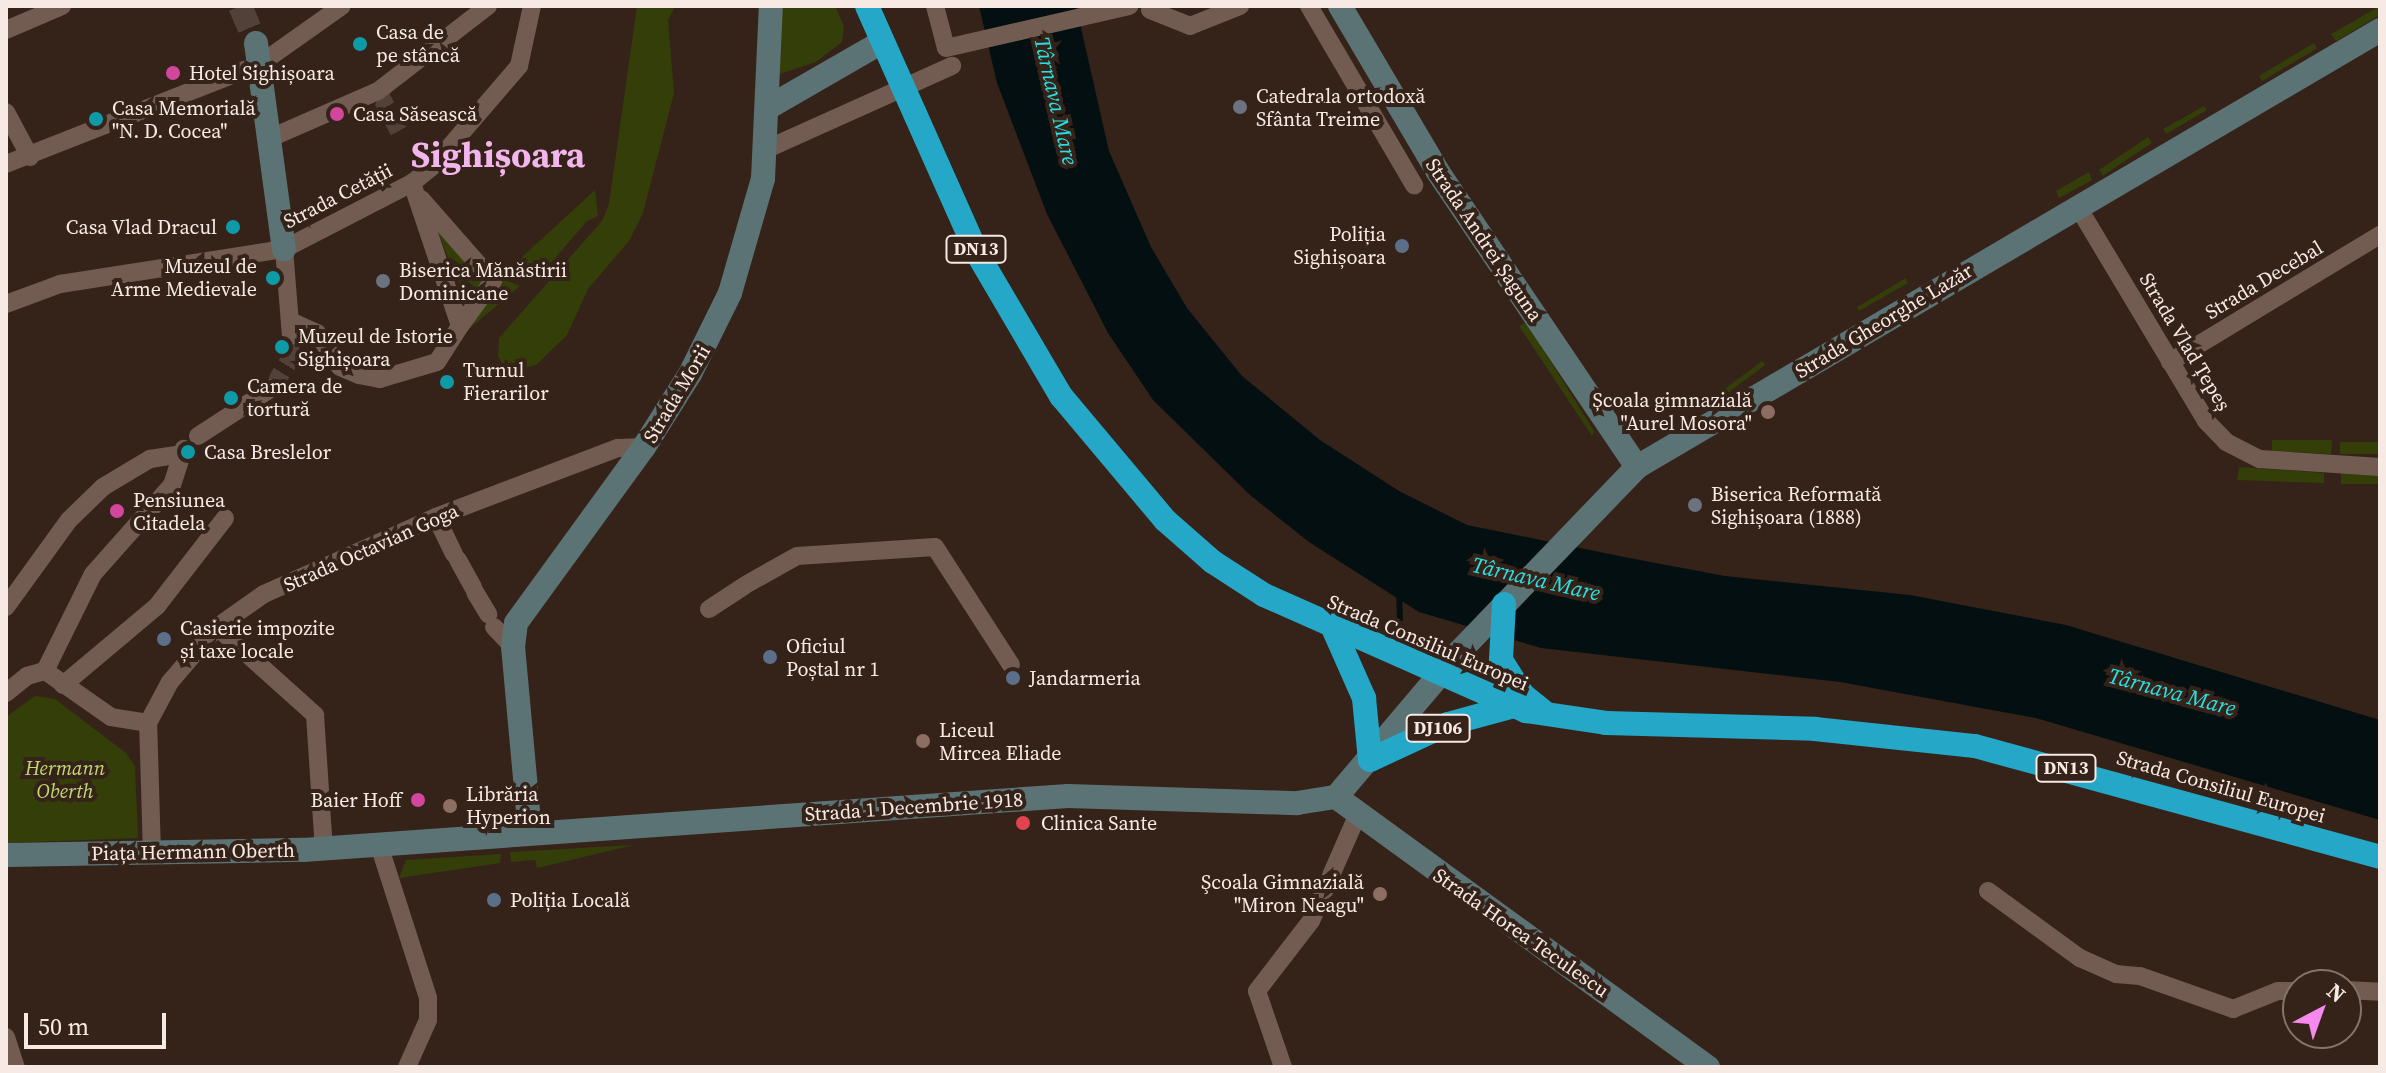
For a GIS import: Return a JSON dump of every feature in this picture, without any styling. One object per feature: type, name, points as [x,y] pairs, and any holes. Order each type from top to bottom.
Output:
[{"type":"highway","name":"Strada Consiliul Europei","points":[[867,6],[995,288],[1033,354],[1093,438],[1139,493],[1202,553],[1264,595],[1510,707],[1551,717],[1815,729],[1975,746],[2380,857]]},
{"type":"highway","points":[[1504,604],[1501,660],[1522,694],[1551,717]]},
{"type":"highway","points":[[1333,628],[1364,698],[1370,760]]},
{"type":"highway","name":"DJ106","points":[[1370,760],[1448,724],[1510,707]]},
{"type":"street","points":[[6,30],[62,6]]},
{"type":"street","points":[[6,164],[30,157],[258,54],[324,20],[342,6]]},
{"type":"street","points":[[268,139],[393,82],[488,6]]},
{"type":"street","name":"Strada Cetății","points":[[6,304],[60,284],[284,249],[417,191],[433,166],[519,66],[532,6]]},
{"type":"street","name":"Strada Morii","points":[[513,647],[525,605],[644,447],[697,362],[730,293],[755,218],[767,149],[771,6]]},
{"type":"street","points":[[935,6],[946,48],[1129,6]]},
{"type":"street","points":[[1150,10],[1190,26],[1240,6]]},
{"type":"street","name":"Strada Andrei Șaguna","points":[[1309,6],[1414,185]]},
{"type":"street","name":"Strada Andrei Șaguna","points":[[1340,6],[1438,172],[1637,467]]},
{"type":"street","name":"Strada Gheorghe Lazăr","points":[[1438,675],[1637,467],[2380,30]]},
{"type":"street","points":[[769,107],[882,42]]},
{"type":"street","points":[[258,54],[284,249],[291,328],[317,333],[340,367],[380,379],[437,362],[493,281],[417,191]]},
{"type":"street","points":[[767,149],[952,66]]},
{"type":"street","points":[[6,112],[30,157]]},
{"type":"street","points":[[417,191],[424,226],[460,326]]},
{"type":"street","name":"Strada Vlad Țepeș","points":[[2078,207],[2215,433],[2243,454],[2294,464],[2380,467]]},
{"type":"street","name":"Strada Decebal","points":[[2170,362],[2380,235]]},
{"type":"street","points":[[6,607],[69,520],[103,487],[150,459],[187,447],[272,388]]},
{"type":"street","points":[[6,693],[27,676],[45,671],[93,574],[172,485],[187,447]]},
{"type":"street","name":"Strada Octavian Goga","points":[[148,723],[170,682],[217,627],[264,594],[436,517],[618,448],[644,447]]},
{"type":"street","points":[[436,517],[491,620],[513,647],[530,833]]},
{"type":"street","points":[[63,685],[151,612],[225,518]]},
{"type":"street","points":[[709,609],[797,556],[935,547],[1011,665]]},
{"type":"street","points":[[217,627],[315,715],[324,849]]},
{"type":"street","points":[[45,671],[111,717],[148,723]]},
{"type":"street","name":"DJ106","points":[[1336,797],[1438,675]]},
{"type":"street","name":"Piața Hermann Oberth","points":[[148,723],[152,842]]},
{"type":"street","name":"Strada 1 Decembrie 1918","points":[[379,845],[1068,796],[1297,803],[1336,797]]},
{"type":"street","name":"Strada Horea Teculescu","points":[[1336,797],[1357,816],[1708,1067]]},
{"type":"street","points":[[1283,1067],[1257,991],[1311,921],[1357,816]]},
{"type":"street","name":"Piața Hermann Oberth","points":[[6,855],[152,842],[324,849],[379,845]]},
{"type":"street","points":[[379,845],[428,998],[428,1020],[407,1067]]},
{"type":"street","points":[[1988,891],[2080,958],[2116,974],[2140,976],[2233,1009],[2282,991]]},
{"type":"street","points":[[6,1037],[16,1067]]},
{"type":"green space","points":[[637,6],[675,6],[668,20],[674,93],[643,213],[629,241],[588,289],[567,335],[536,365],[507,372],[498,356],[499,338],[602,221],[609,204]]},
{"type":"green space","points":[[774,6],[835,6],[844,26],[842,42],[816,62],[780,74]]},
{"type":"green space","points":[[2380,6],[2380,15],[2336,41],[2331,34]]},
{"type":"green space","points":[[2314,43],[2317,48],[2262,81],[2259,76]]},
{"type":"green space","points":[[2204,106],[2207,110],[2166,134],[2163,129]]},
{"type":"green space","points":[[2148,137],[2152,143],[2103,176],[2099,170]]},
{"type":"green space","points":[[2089,172],[2092,180],[2059,198],[2056,191]]},
{"type":"green space","points":[[595,190],[598,216],[587,221],[538,278],[509,269]]},
{"type":"green space","points":[[434,224],[483,281],[471,294],[463,292]]},
{"type":"green space","points":[[501,278],[520,286],[457,339]]},
{"type":"green space","points":[[1906,278],[1908,283],[1859,311],[1857,307]]},
{"type":"green space","points":[[1526,322],[1594,431],[1592,436],[1519,326]]},
{"type":"green space","points":[[1762,361],[1765,365],[1719,399],[1716,395]]},
{"type":"green space","points":[[2272,440],[2332,440],[2331,454],[2272,451]]},
{"type":"green space","points":[[2340,442],[2380,442],[2380,454],[2340,454]]},
{"type":"green space","points":[[2239,467],[2324,473],[2324,483],[2237,480]]},
{"type":"green space","points":[[2341,473],[2380,473],[2380,484],[2341,484]]},
{"type":"green space","name":"Hermann Oberth","points":[[35,696],[55,699],[126,753],[135,766],[138,838],[6,843],[6,717]]},
{"type":"green space","points":[[634,845],[537,868],[535,860],[511,862],[510,852]]},
{"type":"green space","points":[[501,854],[500,863],[399,878],[406,860]]},
{"type":"water","name":"Târnava Mare","points":[[979,6],[1076,6],[1109,151],[1151,247],[1187,308],[1242,376],[1320,440],[1399,491],[1467,525],[1624,557],[1725,576],[1910,595],[2066,625],[2380,720],[2380,820],[2036,718],[1840,682],[1541,648],[1419,612],[1309,542],[1250,495],[1153,400],[1108,333],[1047,214],[997,83]]},
{"type":"waterway","points":[[1399,591],[1400,619]]},
{"type":"tunnel","points":[[240,6],[256,43]]},
{"type":"tunnel","points":[[378,91],[401,135]]},
{"type":"tunnel","points":[[272,388],[289,361],[291,336]]},
{"type":"place","name":"Casa de pe stâncă","points":[[360,44]]},
{"type":"place","name":"Hotel Sighișoara","points":[[173,73]]},
{"type":"place","name":"Catedrala ortodoxă Sfânta Treime","points":[[1240,107]]},
{"type":"place","name":"Casa Săsească","points":[[337,114]]},
{"type":"place","name":"Casa Memorială \"N. D. Cocea\"","points":[[96,119]]},
{"type":"place","name":"Casa Vlad Dracul","points":[[233,227]]},
{"type":"place","name":"Poliția Sighișoara","points":[[1402,246]]},
{"type":"place","name":"Muzeul de Arme Medievale","points":[[273,278]]},
{"type":"place","name":"Biserica Mănăstirii Dominicane","points":[[383,281]]},
{"type":"place","name":"Muzeul de Istorie Sighișoara","points":[[282,347]]},
{"type":"place","name":"Turnul Fierarilor","points":[[447,382]]},
{"type":"place","name":"Camera de tortură","points":[[231,398]]},
{"type":"place","name":"Școala gimnazială \"Aurel Mosora\"","points":[[1768,412]]},
{"type":"place","name":"Casa Breslelor","points":[[188,452]]},
{"type":"place","name":"Biserica Reformată Sighișoara (1888)","points":[[1695,505]]},
{"type":"place","name":"Pensiunea Citadela","points":[[117,511]]},
{"type":"place","name":"Casierie impozite și taxe locale","points":[[164,639]]},
{"type":"place","name":"Oficiul Poștal nr 1","points":[[770,657]]},
{"type":"place","name":"Jandarmeria","points":[[1013,678]]},
{"type":"place","name":"Liceul Mircea Eliade","points":[[923,741]]},
{"type":"place","name":"Baier Hoff","points":[[418,800]]},
{"type":"place","name":"Librăria Hyperion","points":[[450,806]]},
{"type":"place","name":"Clinica Sante","points":[[1023,823]]},
{"type":"place","name":"Şcoala Gimnazială \"Miron Neagu\"","points":[[1380,894]]},
{"type":"place","name":"Poliția Locală","points":[[494,900]]},
{"type":"district","name":"Sighișoara","points":[[498,155]]}]
